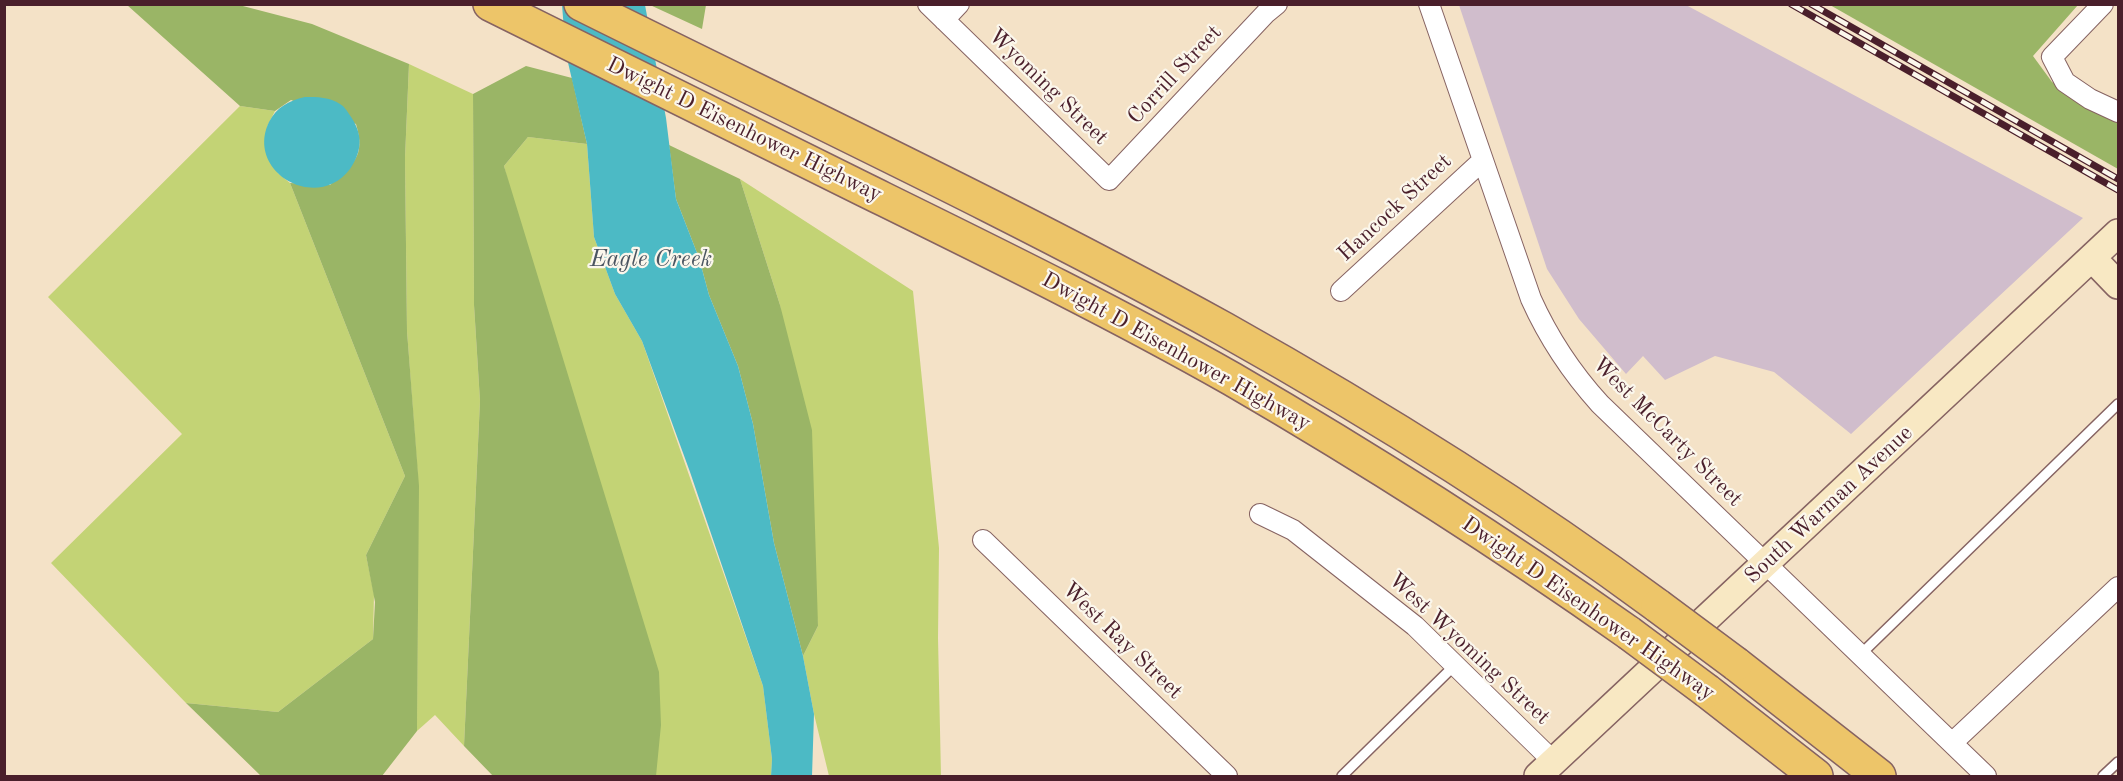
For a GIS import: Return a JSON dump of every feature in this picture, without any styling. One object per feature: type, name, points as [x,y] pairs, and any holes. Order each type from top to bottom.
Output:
[{"type":"highway","name":"Dwight D Eisenhower Highway","points":[[581,4],[1036,231],[1243,340],[1403,434],[1556,533],[1658,606],[1880,777]]},
{"type":"highway","name":"Dwight D Eisenhower Highway","points":[[497,8],[1046,280],[1240,384],[1428,497],[1629,633],[1816,777]]},
{"type":"main road","name":"South Warman Avenue","points":[[1546,769],[2118,233]]},
{"type":"main road","points":[[2092,258],[2118,285]]},
{"type":"street","name":"Wyoming Street","points":[[928,4],[1109,180]]},
{"type":"street","points":[[944,20],[959,4]]},
{"type":"street","name":"Corrill Street","points":[[1109,180],[1277,4]]},
{"type":"street","name":"West McCarty Street","points":[[1429,4],[1531,299],[1544,328],[1569,368],[1600,404],[1986,777]]},
{"type":"street","points":[[2103,4],[2052,57],[2065,82],[2090,99],[2118,112]]},
{"type":"street","name":"Hancock Street","points":[[1341,291],[1482,161]]},
{"type":"street","name":"West Wyoming Street","points":[[1260,514],[1293,530],[1415,626],[1455,665],[1546,769]]},
{"type":"street","name":"West Ray Street","points":[[983,540],[1227,777]]},
{"type":"street","points":[[1952,744],[2118,587]]},
{"type":"lane","points":[[1860,654],[2118,404]]},
{"type":"lane","points":[[1342,777],[1455,665]]},
{"type":"lane","points":[[2103,777],[2118,762]]},
{"type":"shaded area","points":[[1459,5],[1686,5],[2083,218],[1851,434],[1774,372],[1715,356],[1665,380],[1643,356],[1626,374],[1579,319],[1547,269]]},
{"type":"green space","points":[[127,5],[239,5],[312,24],[409,64],[405,158],[407,331],[419,486],[417,731],[382,776],[261,776],[186,703],[278,712],[373,639],[375,602],[366,555],[405,476],[290,183],[330,185],[351,165],[358,152],[359,135],[356,124],[291,100],[275,111],[240,106]]},
{"type":"green space","points":[[650,5],[706,5],[702,29]]},
{"type":"green space","points":[[1830,5],[2078,5],[2033,56],[2052,82],[2118,123],[2118,169]]},
{"type":"green space","points":[[409,64],[473,94],[474,305],[480,401],[464,746],[435,715],[417,731],[418,479],[407,331],[405,158]]},
{"type":"green space","points":[[526,66],[572,78],[587,144],[528,137],[504,166],[659,672],[661,725],[656,776],[493,776],[464,746],[480,401],[474,305],[473,94]]},
{"type":"green space","points":[[240,106],[275,111],[267,127],[278,173],[290,183],[405,476],[366,555],[374,594],[373,639],[278,712],[186,703],[51,563],[182,434],[48,297]]},
{"type":"green space","points":[[528,137],[587,144],[594,237],[615,294],[642,341],[763,686],[772,759],[771,776],[655,776],[504,166]]},
{"type":"green space","points":[[669,145],[740,179],[780,305],[812,430],[818,626],[803,656],[774,543],[753,424],[738,366],[709,295],[699,258],[676,199]]},
{"type":"green space","points":[[740,179],[913,291],[939,548],[941,776],[829,776],[803,656],[818,626],[780,305]]},
{"type":"water","name":"Eagle Creek","points":[[562,5],[645,5],[666,118],[676,199],[699,258],[709,295],[738,366],[753,424],[774,543],[803,656],[814,714],[812,776],[771,776],[772,759],[763,686],[690,472],[642,341],[615,294],[594,237],[587,144],[566,54]]},
{"type":"water","points":[[305,97],[328,99],[341,105],[354,121],[359,135],[359,148],[350,169],[336,182],[320,187],[304,187],[288,181],[275,170],[267,157],[264,140],[269,122],[276,112],[293,100]]},
{"type":"railway","points":[[1791,4],[2118,190]]},
{"type":"railway","points":[[1811,4],[2118,179]]}]
